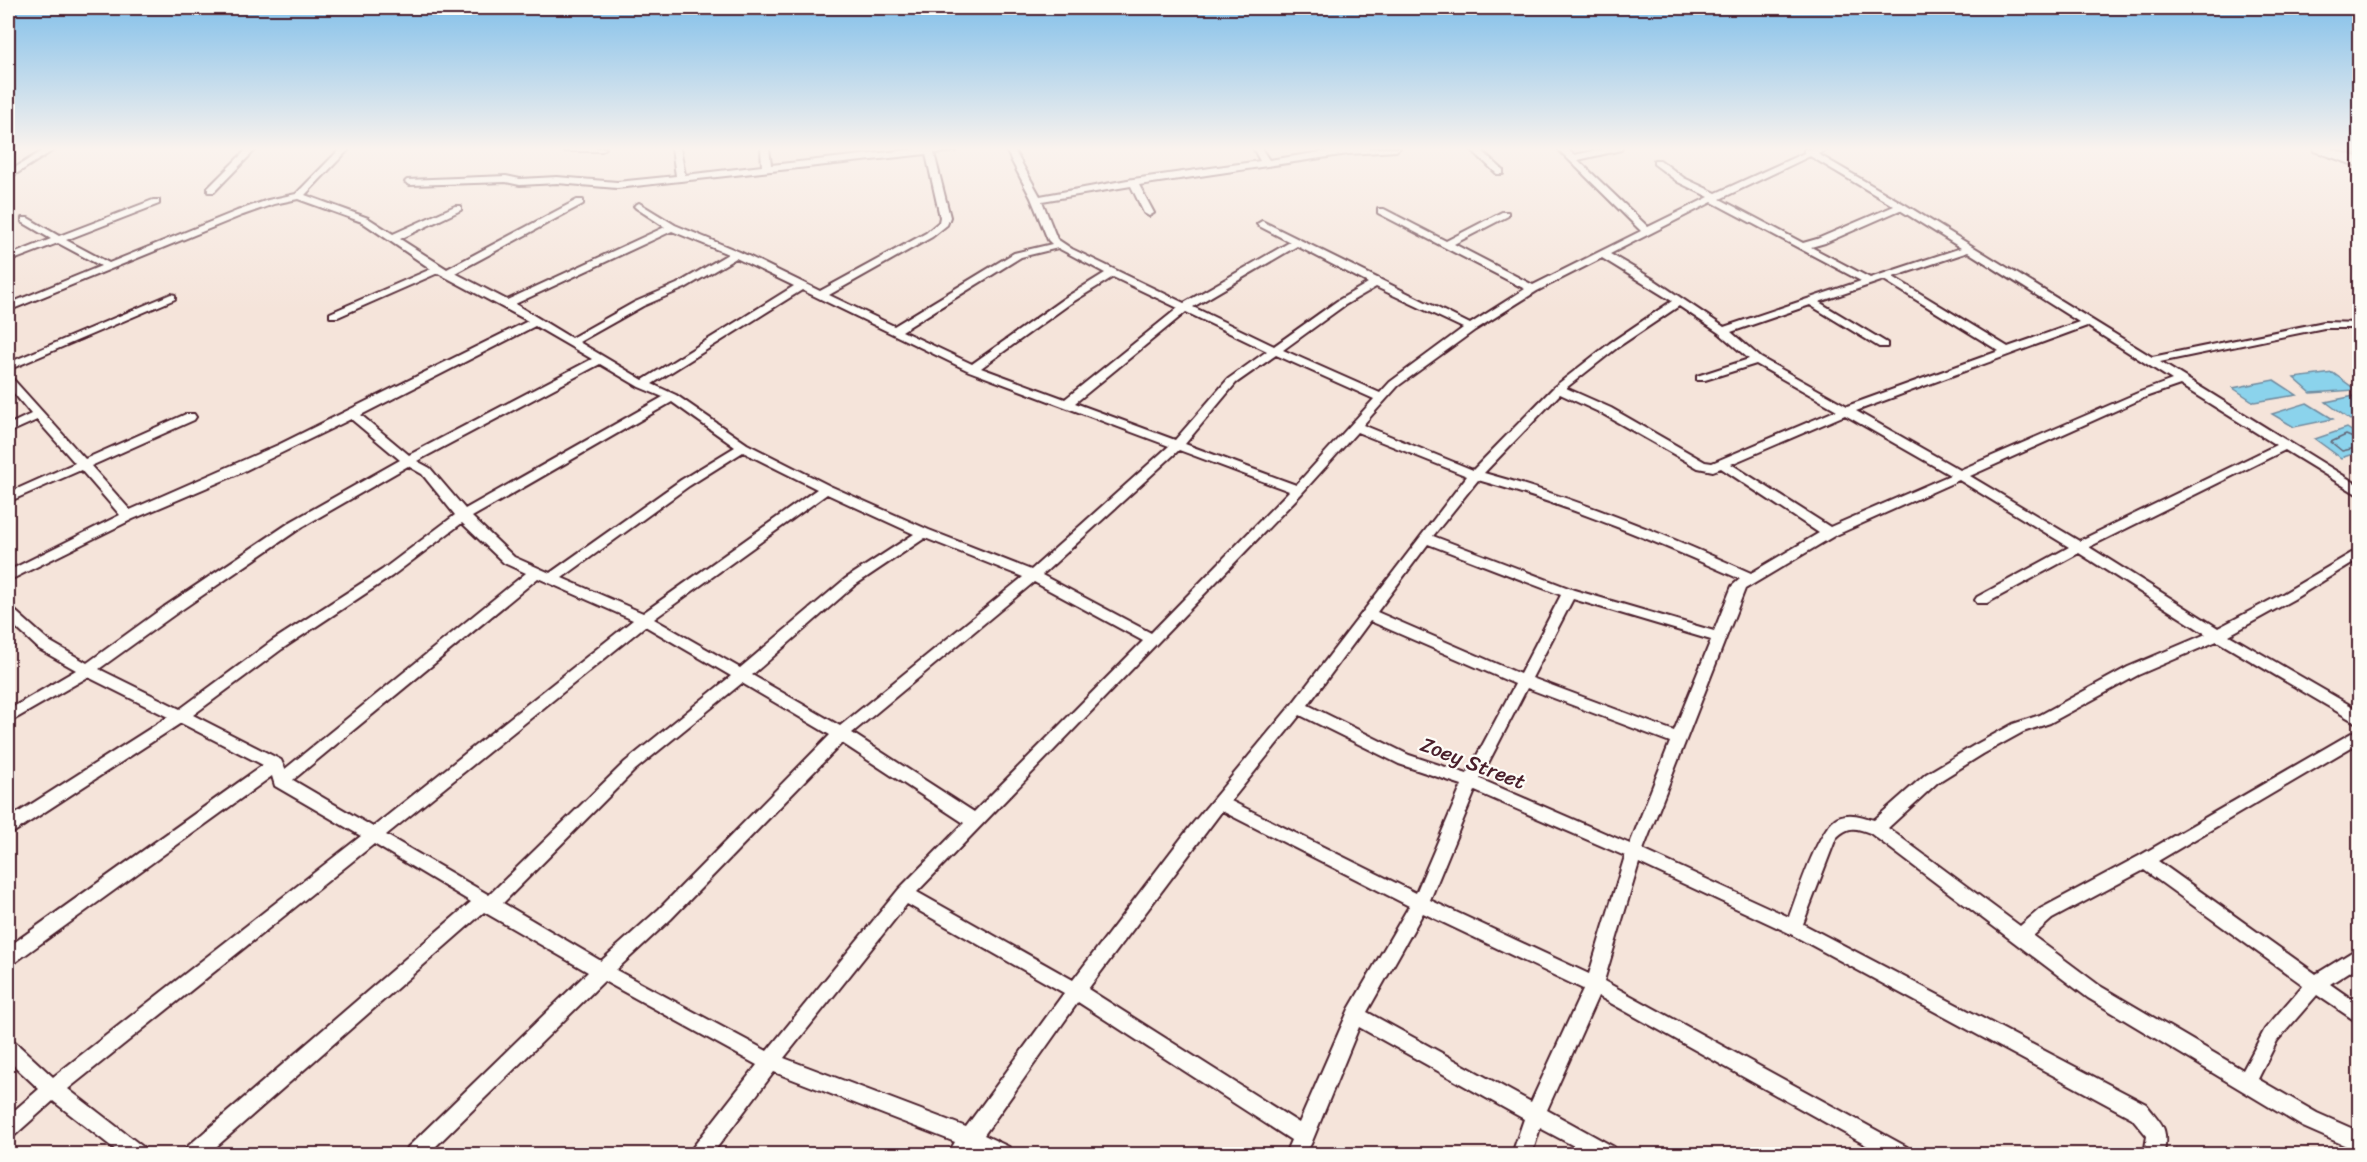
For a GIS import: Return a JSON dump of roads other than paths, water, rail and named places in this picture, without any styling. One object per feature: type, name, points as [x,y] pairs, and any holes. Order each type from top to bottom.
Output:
[{"type":"street","points":[[8,259],[155,202]]},
{"type":"street","points":[[8,308],[271,202]]},
{"type":"street","points":[[316,202],[365,220],[443,271],[507,304],[643,385],[672,397],[743,447],[826,489],[924,533],[1033,576],[1151,639]]},
{"type":"street","points":[[334,315],[443,271],[580,202]]},
{"type":"street","points":[[819,296],[929,235],[944,223],[942,202]]},
{"type":"street","points":[[1038,202],[1053,240],[1060,245],[1274,350],[1380,396]]},
{"type":"street","points":[[1143,202],[1149,213]]},
{"type":"street","points":[[1617,202],[1646,231]]},
{"type":"street","points":[[700,1155],[770,1062],[905,894],[1298,490],[1380,396],[1471,328],[1533,289],[1705,202]]},
{"type":"street","points":[[1722,202],[1870,282]]},
{"type":"street","points":[[1895,202],[2360,492]]},
{"type":"street","points":[[639,206],[672,226],[736,254],[973,369],[1298,490]]},
{"type":"street","points":[[1802,246],[1821,241],[1902,206]]},
{"type":"street","points":[[393,238],[458,208]]},
{"type":"street","points":[[1381,211],[1533,289]]},
{"type":"street","points":[[1445,244],[1505,214]]},
{"type":"street","points":[[25,220],[108,266]]},
{"type":"street","points":[[1262,224],[1376,283],[1471,328]]},
{"type":"street","points":[[507,304],[672,226]]},
{"type":"street","points":[[1065,405],[1185,307],[1297,242]]},
{"type":"street","points":[[894,330],[949,299],[1018,255],[1060,245]]},
{"type":"street","points":[[1722,332],[1969,248]]},
{"type":"street","points":[[1601,253],[1649,281],[1722,332],[1757,360],[1962,475],[2217,634],[2360,719]]},
{"type":"street","points":[[572,342],[639,304],[681,286],[736,254]]},
{"type":"street","points":[[973,369],[1067,301],[1113,272]]},
{"type":"street","points":[[1884,276],[2005,350]]},
{"type":"street","points":[[415,1155],[602,971],[665,914],[841,734],[1033,576],[1176,446],[1232,381],[1341,303],[1376,283]]},
{"type":"street","points":[[643,385],[800,287]]},
{"type":"street","points":[[8,367],[171,297]]},
{"type":"street","points":[[964,1147],[1076,991],[1220,803],[1298,707],[1475,475],[1557,389],[1614,345],[1678,302]]},
{"type":"street","points":[[1812,302],[1882,345]]},
{"type":"street","points":[[8,576],[128,516],[215,481],[321,430],[534,322]]},
{"type":"street","points":[[1557,389],[1607,411],[1702,465],[1713,467],[1846,410],[1923,384],[2005,350],[2089,322]]},
{"type":"street","points":[[2149,360],[2324,325],[2355,325]]},
{"type":"street","points":[[8,717],[88,670],[169,611],[297,524],[408,461],[602,359]]},
{"type":"street","points":[[1701,378],[1757,360]]},
{"type":"street","points":[[8,380],[80,465],[128,516]]},
{"type":"street","points":[[1522,1155],[1534,1115],[1594,985],[1634,853],[1739,586],[1828,533],[2144,394],[2181,381]]},
{"type":"street","points":[[8,827],[181,716],[278,645],[387,573],[463,516],[672,397]]},
{"type":"street","points":[[351,413],[408,461],[426,471],[463,516],[509,560],[644,619],[841,734],[976,822]]},
{"type":"street","points":[[8,429],[39,415]]},
{"type":"street","points":[[8,498],[190,417]]},
{"type":"street","points":[[1354,426],[1475,475],[1534,491],[1652,535],[1750,578]]},
{"type":"street","points":[[1982,600],[2079,547],[2284,446]]},
{"type":"street","points":[[551,579],[692,478],[743,447]]},
{"type":"street","points":[[1723,464],[1828,533]]},
{"type":"street","points":[[8,1128],[52,1089],[374,836],[644,619],[826,489]]},
{"type":"street","points":[[194,1155],[486,904],[630,766],[741,676],[850,582],[924,533]]},
{"type":"street","points":[[1425,538],[1569,593],[1718,637]]},
{"type":"street","points":[[1876,828],[1932,778],[1978,750],[2018,728],[2044,719],[2133,671],[2217,634],[2289,596],[2360,552]]},
{"type":"street","points":[[281,781],[536,572]]},
{"type":"street","points":[[1295,1155],[1355,1015],[1420,903],[1471,782],[1569,593]]},
{"type":"street","points":[[1368,614],[1523,681],[1679,739]]},
{"type":"street","points":[[10,617],[44,645],[88,670],[276,764],[281,781],[602,971],[770,1062],[964,1147],[1002,1155]]},
{"type":"street","name":"Zoey Street","points":[[1298,707],[1404,760],[1471,782],[1634,853],[1792,927],[2139,1111],[2157,1133],[2154,1155]]},
{"type":"street","points":[[2019,937],[2046,914],[2145,861],[2360,734]]},
{"type":"street","points":[[8,957],[276,764]]},
{"type":"street","points":[[1220,803],[1420,903],[1594,985],[1767,1078],[1900,1155]]},
{"type":"street","points":[[1792,927],[1830,834],[1840,823],[1857,821],[1876,828],[2094,992],[2310,1120],[2360,1142]]},
{"type":"street","points":[[2145,861],[2360,1016]]},
{"type":"street","points":[[905,894],[1076,991],[1304,1137]]},
{"type":"street","points":[[2247,1081],[2271,1035],[2315,984],[2360,955]]},
{"type":"street","points":[[1355,1015],[1607,1155]]},
{"type":"street","points":[[8,1047],[52,1089],[136,1155]]},
{"type":"water","points":[[2333,373],[2356,390],[2311,393],[2294,378]]},
{"type":"water","points":[[2274,380],[2297,395],[2254,402],[2233,388]]},
{"type":"water","points":[[2359,395],[2359,417],[2350,420],[2326,402]]},
{"type":"water","points":[[2307,403],[2333,419],[2294,427],[2272,414]]},
{"type":"water","points":[[2347,428],[2359,436],[2359,452],[2341,458],[2315,439]]}]
